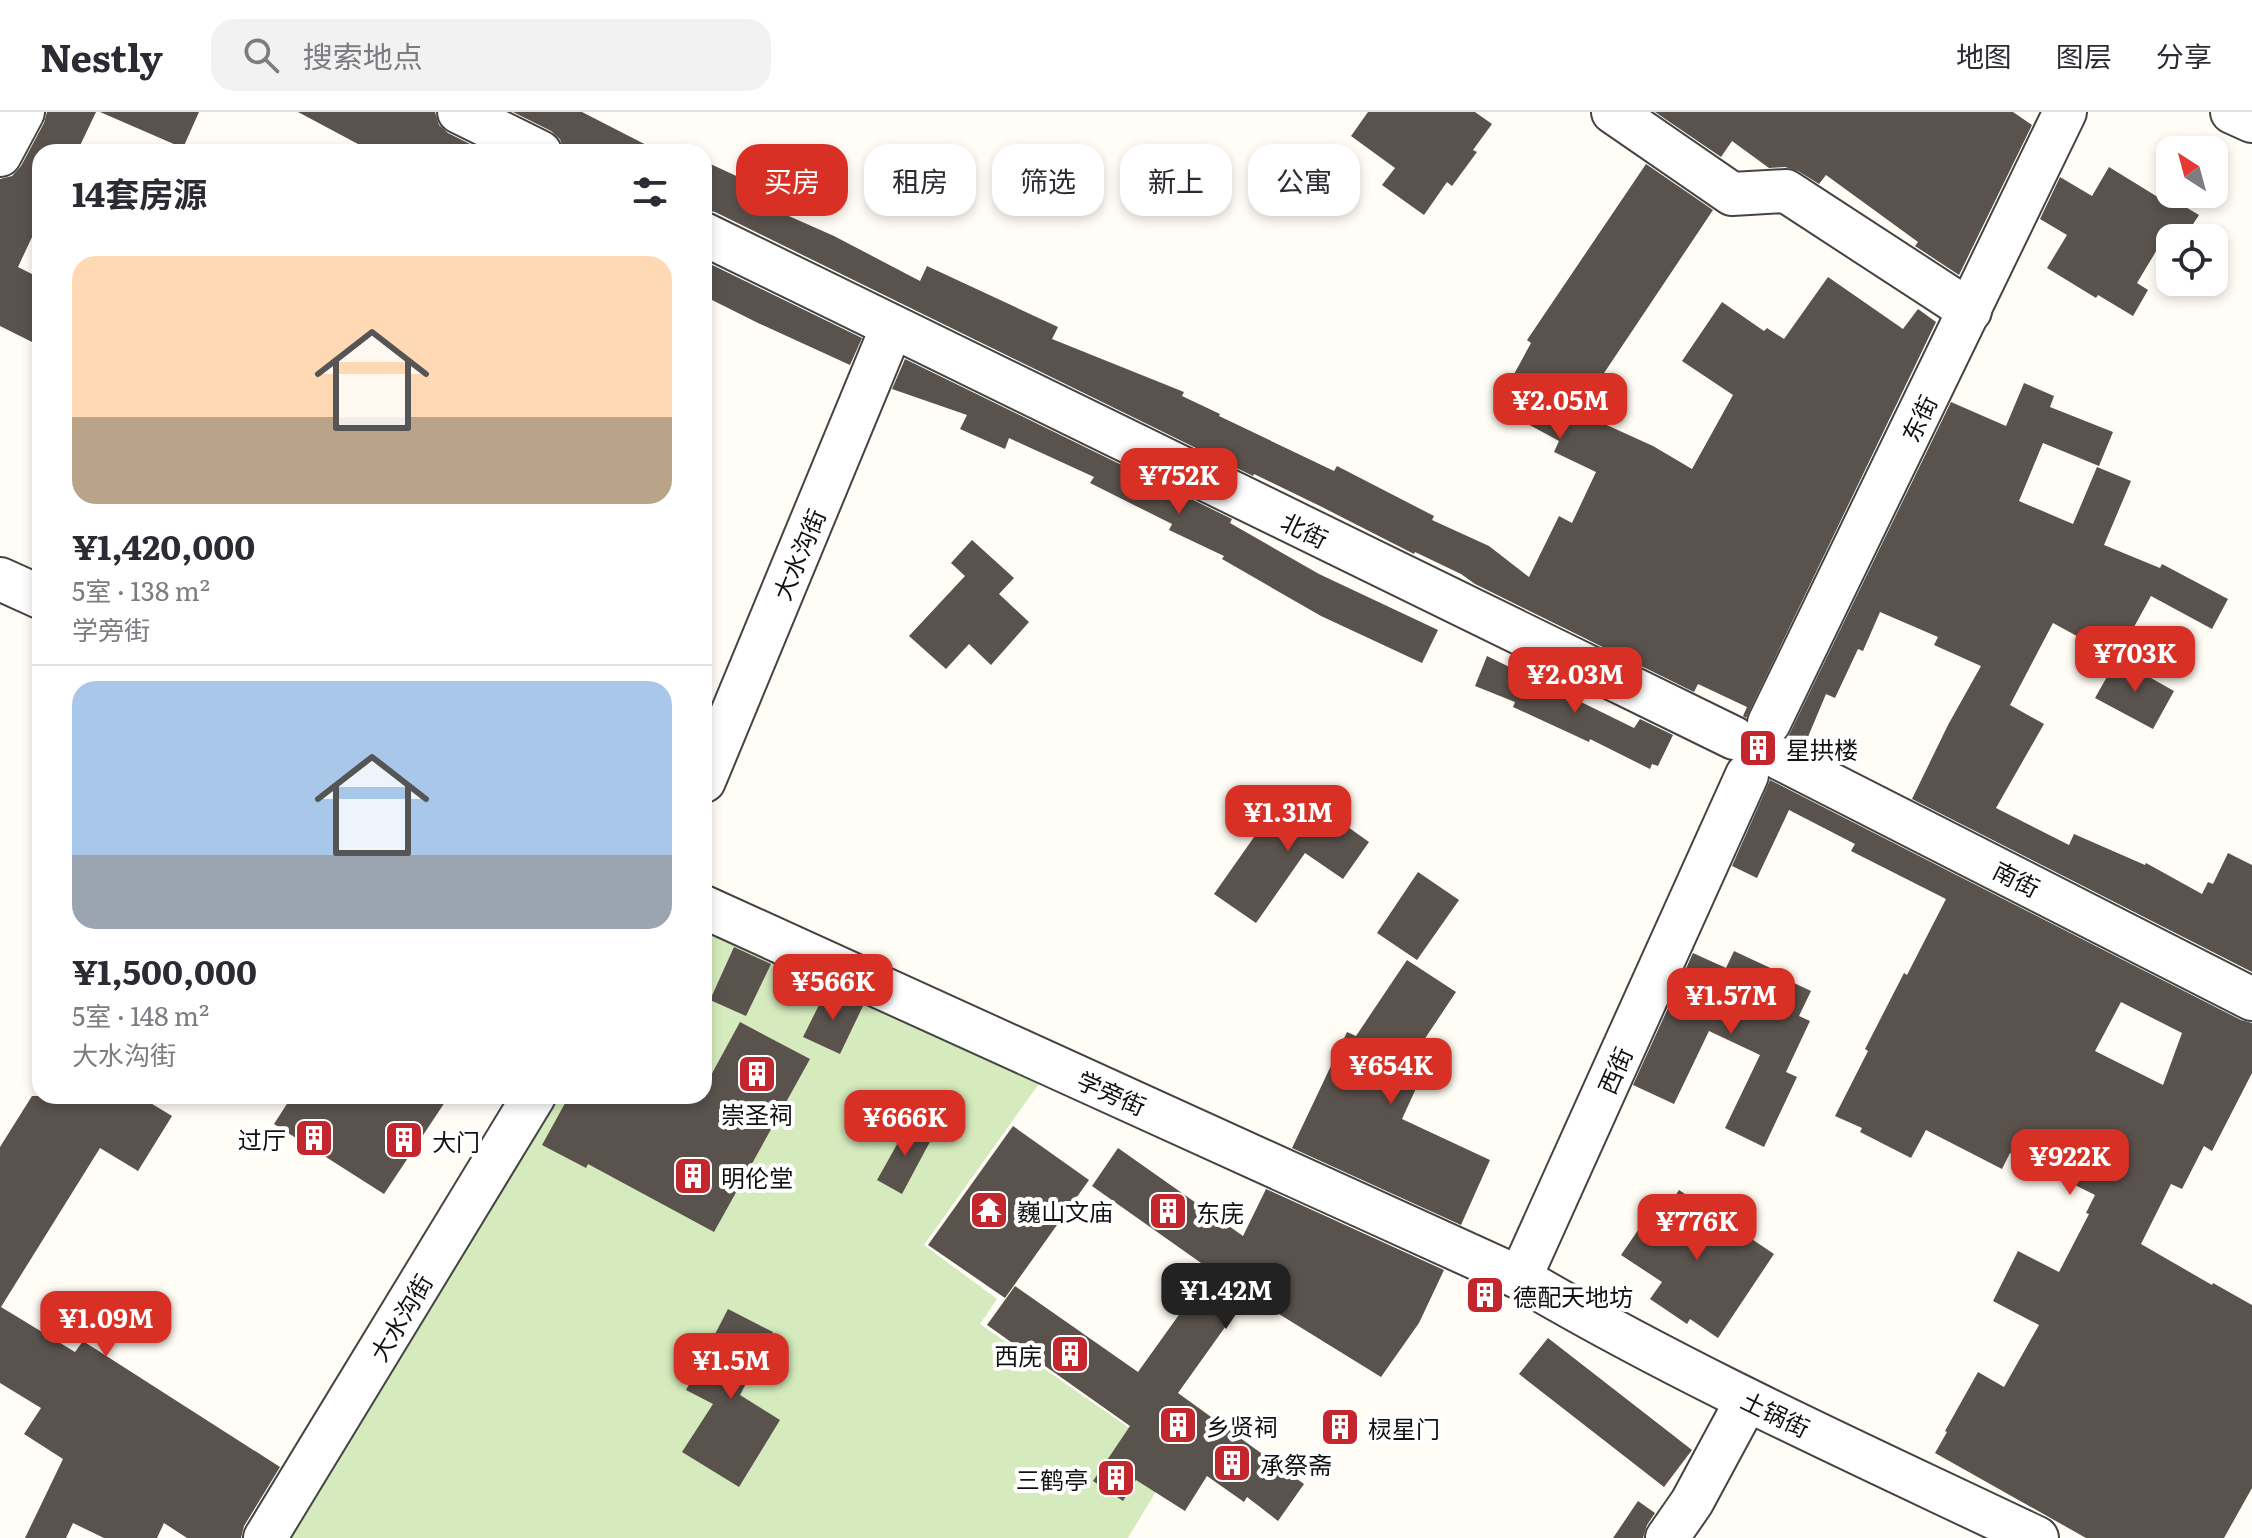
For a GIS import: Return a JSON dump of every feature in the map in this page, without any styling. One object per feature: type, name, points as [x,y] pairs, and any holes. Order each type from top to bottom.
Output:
[{"type":"street","points":[[0,155],[23,112]]},
{"type":"street","points":[[459,112],[524,144]]},
{"type":"street","points":[[1613,112],[1732,194],[1786,191],[1970,311]]},
{"type":"street","name":"东街","points":[[1758,748],[2065,112]]},
{"type":"street","points":[[2232,112],[2252,121]]},
{"type":"street","name":"北街","points":[[712,238],[1758,748]]},
{"type":"street","name":"大水沟街","points":[[712,762],[892,327]]},
{"type":"street","points":[[0,579],[32,593]]},
{"type":"street","name":"南街","points":[[1758,748],[2252,999]]},
{"type":"street","name":"西街","points":[[1520,1278],[1758,748]]},
{"type":"street","name":"学旁街","points":[[712,911],[1520,1278]]},
{"type":"street","name":"大水沟街","points":[[265,1538],[529,1104]]},
{"type":"street","name":"土锅街","points":[[1520,1278],[1594,1322],[1747,1400],[2037,1538]]},
{"type":"street","points":[[1667,1538],[1692,1502],[1747,1400]]},
{"type":"green space","points":[[712,922],[1043,1078],[924,1245],[997,1299],[980,1324],[1175,1460],[1128,1538],[291,1538],[543,1104],[712,1104]]},
{"type":"building","points":[[47,112],[96,112],[81,144],[33,144]]},
{"type":"building","points":[[100,112],[199,112],[185,144],[174,144]]},
{"type":"building","points":[[298,112],[435,112],[439,125],[470,144],[358,144]]},
{"type":"building","points":[[513,112],[582,112],[644,144],[562,144],[551,131]]},
{"type":"building","points":[[1368,112],[1475,112],[1492,124],[1473,150],[1477,152],[1452,186],[1447,182],[1424,215],[1382,185],[1395,168],[1351,136]]},
{"type":"building","points":[[1655,112],[2013,112],[2032,125],[1959,275],[1915,246],[1918,242],[1826,175],[1819,184],[1798,171],[1785,167],[1769,168],[1732,141],[1721,157]]},
{"type":"building","points":[[32,145],[32,237],[18,267],[32,274],[32,342],[0,326],[0,179],[12,176]]},
{"type":"building","points":[[1646,164],[1713,210],[1578,412],[1653,446],[1692,469],[1733,395],[1682,361],[1722,302],[1764,331],[1767,328],[1784,339],[1828,277],[1903,329],[1918,309],[1936,322],[1746,718],[1743,716],[1747,707],[1698,684],[1694,692],[1475,584],[1461,574],[1253,476],[712,211],[712,165],[736,176],[736,216],[789,216],[920,281],[927,266],[1058,327],[1052,339],[1184,392],[1182,396],[1219,416],[1334,471],[1337,466],[1434,516],[1432,520],[1489,546],[1529,577],[1559,516],[1572,523],[1596,472],[1554,452],[1559,441],[1496,407],[1531,343],[1527,340]]},
{"type":"building","points":[[2109,167],[2156,196],[2156,208],[2187,208],[2199,215],[2193,224],[2156,224],[2156,251],[2137,283],[2148,290],[2133,316],[2047,268],[2067,235],[2040,219],[2060,177],[2092,196]]},
{"type":"building","points":[[712,265],[862,338],[850,365],[712,300]]},
{"type":"building","points":[[905,359],[1232,519],[1230,523],[1319,574],[1438,630],[1422,663],[1321,616],[1222,559],[1224,556],[1169,530],[1172,524],[1090,483],[1094,477],[1009,438],[1005,449],[960,429],[967,415],[892,389]]},
{"type":"building","points":[[2024,383],[2054,396],[2050,407],[2113,432],[2099,466],[2043,443],[2019,501],[2073,524],[2097,467],[2131,481],[2104,545],[2160,568],[2162,564],[2228,599],[2212,629],[2151,596],[2117,658],[2053,623],[2010,705],[2044,724],[1996,808],[2069,845],[2074,834],[2146,863],[2202,894],[2208,882],[2213,884],[2228,853],[2252,865],[2252,972],[1912,799],[1981,666],[1934,645],[1938,637],[1880,612],[1863,651],[1858,649],[1835,698],[1826,694],[1805,744],[1788,737],[1951,402],[2006,426]]},
{"type":"building","points":[[972,540],[1014,578],[999,594],[1029,622],[991,665],[969,644],[946,669],[909,636],[965,576],[951,563]]},
{"type":"building","points":[[1487,656],[1634,728],[1640,719],[1673,735],[1658,766],[1652,764],[1650,769],[1590,739],[1589,742],[1513,707],[1515,702],[1475,686]]},
{"type":"building","points":[[2117,659],[2174,691],[2153,729],[2095,698]]},
{"type":"building","points":[[1770,780],[2252,1023],[2252,1073],[2212,1151],[2204,1146],[2182,1189],[2171,1184],[2141,1244],[2252,1305],[2252,1488],[2224,1538],[2086,1538],[1935,1453],[1978,1372],[2004,1387],[2039,1325],[1993,1301],[2018,1251],[2059,1272],[2089,1214],[2086,1213],[2095,1195],[2010,1153],[2002,1169],[1926,1130],[1911,1158],[1860,1132],[1862,1128],[1835,1116],[1868,1051],[1865,1049],[1946,899],[1851,851],[1855,844],[1789,810],[1757,878],[1732,866]],"holes":[[[2121,1002],[2182,1033],[2163,1085],[2095,1051]]]},
{"type":"building","points":[[1290,786],[1369,842],[1343,879],[1305,853],[1256,923],[1214,894]]},
{"type":"building","points":[[1418,872],[1459,900],[1417,960],[1377,933]]},
{"type":"building","points":[[734,947],[771,964],[746,1016],[712,1001]]},
{"type":"building","points":[[1734,951],[1811,991],[1799,1016],[1810,1021],[1786,1072],[1797,1077],[1764,1147],[1725,1128],[1760,1055],[1709,1031],[1674,1104],[1633,1085],[1693,953],[1726,968]]},
{"type":"building","points":[[1407,960],[1456,992],[1408,1064],[1424,1071],[1402,1119],[1490,1160],[1461,1225],[1292,1148],[1347,1032],[1356,1036]]},
{"type":"building","points":[[827,989],[863,1006],[840,1054],[803,1037]]},
{"type":"building","points":[[740,1022],[810,1059],[714,1232],[588,1164],[586,1168],[542,1145],[565,1104],[712,1104],[712,1073]]},
{"type":"building","points":[[32,1096],[32,1104],[152,1104],[172,1116],[138,1171],[100,1148],[1,1307],[75,1352],[83,1341],[280,1467],[244,1526],[241,1538],[187,1538],[164,1523],[157,1538],[104,1538],[73,1523],[66,1538],[25,1538],[63,1459],[24,1434],[41,1408],[0,1383],[0,1147]]},
{"type":"building","points":[[287,1104],[444,1104],[384,1194],[274,1124]]},
{"type":"building","points":[[909,1123],[933,1136],[902,1194],[877,1180]]},
{"type":"building","points":[[1013,1126],[1089,1180],[1005,1298],[928,1245]]},
{"type":"building","points":[[1118,1148],[1243,1236],[1266,1189],[1444,1270],[1419,1323],[1381,1377],[1248,1295],[1178,1393],[1304,1484],[1278,1521],[1247,1497],[1244,1502],[1207,1476],[1185,1511],[1136,1480],[1123,1501],[1093,1481],[1130,1426],[987,1325],[1015,1286],[1138,1372],[1211,1270],[1092,1186]]},
{"type":"building","points":[[1679,1190],[1774,1254],[1718,1338],[1690,1319],[1687,1324],[1650,1299],[1662,1282],[1621,1255],[1658,1201],[1668,1207]]},
{"type":"building","points":[[728,1309],[773,1332],[740,1395],[780,1420],[739,1487],[682,1452],[713,1404],[686,1390]]},
{"type":"building","points":[[1548,1338],[1692,1450],[1664,1487],[1519,1374]]},
{"type":"building","points":[[1638,1501],[1655,1513],[1643,1538],[1613,1538]]},
{"type":"tunnel","points":[[1747,775],[1769,723]]},
{"type":"place","name":"星拱楼","points":[[1758,748]]},
{"type":"place","name":"崇圣祠","points":[[757,1074]]},
{"type":"place","name":"过厅","points":[[314,1138]]},
{"type":"place","name":"大门","points":[[404,1140]]},
{"type":"place","name":"明伦堂","points":[[693,1176]]},
{"type":"place","name":"巍山文庙","points":[[989,1210]]},
{"type":"place","name":"东庑","points":[[1168,1211]]},
{"type":"place","name":"德配天地坊","points":[[1485,1295]]},
{"type":"place","name":"西庑","points":[[1070,1354]]},
{"type":"place","name":"乡贤祠","points":[[1178,1425]]},
{"type":"place","name":"棂星门","points":[[1340,1427]]},
{"type":"place","name":"承祭斋","points":[[1232,1463]]},
{"type":"place","name":"三鹤亭","points":[[1116,1478]]}]
